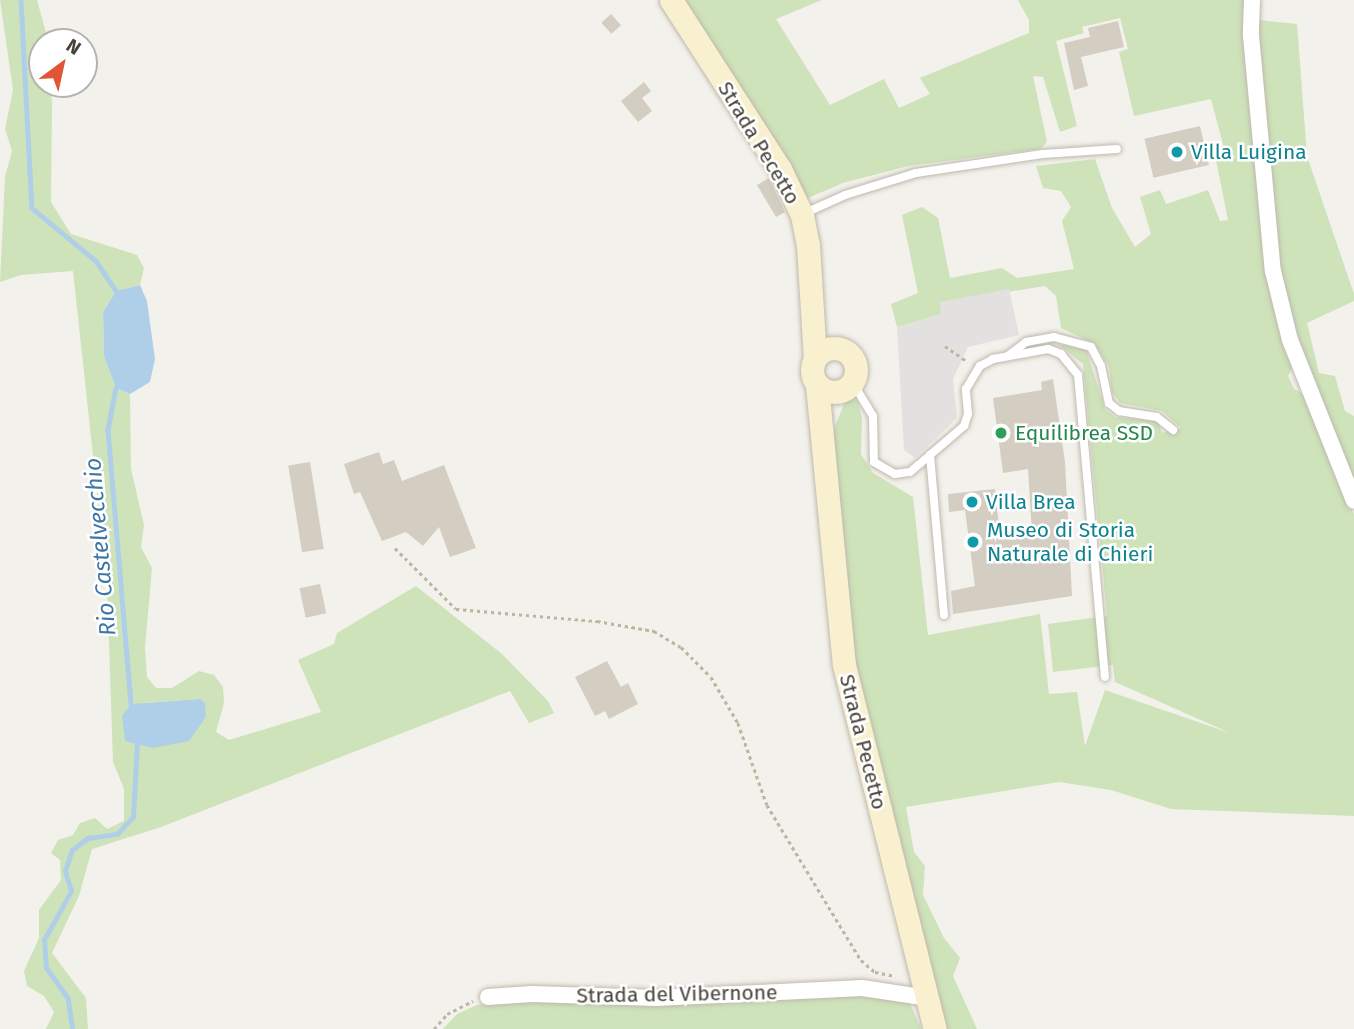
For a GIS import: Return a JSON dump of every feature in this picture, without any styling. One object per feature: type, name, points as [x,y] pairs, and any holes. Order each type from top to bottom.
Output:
[{"type":"main road","name":"Strada Pecetto","points":[[671,0],[780,169],[802,215],[816,358],[812,372],[817,385],[844,665],[935,1029]]},
{"type":"main road","name":"Strada Pecetto","points":[[812,299],[827,334],[855,362],[823,450]]},
{"type":"main road","points":[[816,358],[826,350],[840,349]]},
{"type":"main road","points":[[817,385],[829,392],[848,387]]},
{"type":"street","points":[[1252,0],[1251,36],[1273,271],[1290,340],[1354,501]]},
{"type":"street","name":"Strada del Vibernone","points":[[488,997],[532,994],[656,998],[862,988],[929,998]]},
{"type":"lane","points":[[802,215],[845,195],[916,173],[1043,154],[1117,149]]},
{"type":"lane","points":[[848,387],[873,416],[874,462],[883,470],[903,473],[930,455],[964,426],[968,414],[966,389],[977,368],[1006,356],[1026,342],[1054,337],[1091,347],[1101,366],[1109,403],[1119,411],[1157,417],[1173,430]]},
{"type":"lane","points":[[1006,356],[1048,349],[1061,354],[1078,375],[1105,677]]},
{"type":"lane","points":[[930,455],[944,615]]},
{"type":"path","points":[[945,346],[977,368]]},
{"type":"path","points":[[395,548],[456,609],[597,621],[654,631],[681,647],[711,677],[731,711],[767,805],[861,960],[875,972],[901,977],[923,975]]},
{"type":"path","points":[[434,1029],[462,1004],[488,997]]},
{"type":"green space","points":[[0,0],[37,0],[45,28],[28,28],[28,98],[52,98],[51,202],[71,234],[137,255],[144,268],[140,285],[116,291],[103,312],[104,356],[116,388],[130,394],[131,469],[144,525],[141,547],[152,568],[145,648],[147,677],[156,688],[172,688],[199,671],[214,675],[223,687],[224,703],[216,732],[229,740],[321,712],[298,660],[334,644],[337,633],[416,586],[502,654],[548,701],[554,713],[529,723],[510,691],[161,827],[92,849],[79,896],[52,953],[86,998],[88,1029],[46,1029],[54,1012],[44,996],[27,986],[24,971],[39,938],[39,910],[61,880],[60,860],[51,853],[58,840],[73,835],[80,823],[95,818],[107,829],[124,821],[124,789],[113,762],[107,585],[73,271],[21,275],[0,282],[5,177],[12,151],[5,129],[13,90]],"holes":[[[199,699],[125,741],[143,703]]]},
{"type":"green space","points":[[681,0],[822,0],[776,19],[830,105],[884,79],[899,108],[930,94],[920,78],[1029,33],[1029,20],[1018,0],[1245,0],[1244,30],[1294,364],[1288,376],[1294,389],[1307,396],[1354,515],[1354,816],[1171,809],[1111,790],[1059,782],[906,807],[914,852],[925,866],[923,895],[944,938],[960,958],[953,976],[977,1029],[942,1029],[845,625],[830,452],[835,426],[845,402],[852,398],[858,402],[862,418],[861,454],[873,473],[913,497],[928,635],[1040,614],[1049,694],[1077,692],[1085,746],[1105,690],[1230,733],[1115,682],[1113,665],[1053,672],[1048,624],[1107,616],[1083,364],[1058,344],[1086,349],[1105,409],[1115,417],[1158,421],[1162,433],[1181,428],[1162,411],[1120,403],[1112,392],[1109,367],[1095,344],[1061,328],[1056,296],[1045,286],[940,303],[942,314],[897,327],[891,304],[918,293],[902,215],[922,207],[938,218],[950,278],[1002,268],[1017,278],[1074,269],[1062,221],[1071,207],[1061,191],[1043,188],[1036,166],[1095,159],[1112,208],[1135,247],[1151,234],[1140,197],[1160,190],[1166,204],[1208,190],[1220,221],[1228,220],[1214,150],[1224,148],[1211,99],[1134,116],[1119,52],[1128,49],[1120,18],[1082,27],[1084,33],[1056,41],[1077,126],[1060,132],[1043,77],[1033,76],[1047,142],[1040,149],[908,166],[843,183],[806,199]]},
{"type":"green space","points":[[1258,20],[1297,24],[1307,156],[1354,294],[1354,301],[1307,323],[1319,373],[1335,376],[1345,411],[1354,416],[1354,482],[1293,327],[1281,279]]},
{"type":"green space","points":[[864,993],[896,996],[910,1003],[921,1029],[443,1029],[457,1014],[477,1005],[529,998],[731,1003]]},
{"type":"shaded area","points":[[1009,289],[1019,335],[968,347],[953,379],[957,418],[915,458],[904,450],[897,327],[941,314],[940,302]]},
{"type":"water","points":[[140,285],[147,301],[155,359],[150,382],[130,394],[116,388],[104,356],[103,312],[116,291]]},
{"type":"water","points":[[200,699],[205,703],[206,717],[189,741],[153,748],[125,741],[122,716],[131,704]]},
{"type":"building","points":[[611,14],[621,25],[611,34],[601,23]]},
{"type":"building","points":[[1118,21],[1124,47],[1081,57],[1088,86],[1074,90],[1064,43],[1090,37],[1088,28]]},
{"type":"building","points":[[644,82],[651,91],[642,98],[652,111],[638,122],[621,101]]},
{"type":"building","name":"Villa Luigina","points":[[1200,126],[1209,165],[1153,178],[1144,139]]},
{"type":"building","points":[[769,178],[785,212],[776,217],[757,185]]},
{"type":"building","name":"Villa Brea","points":[[1053,379],[1065,462],[1072,596],[953,614],[951,591],[975,586],[965,510],[949,512],[948,494],[995,489],[999,526],[1004,526],[1005,538],[1032,534],[1028,469],[1003,473],[993,398],[1042,390],[1041,382]]},
{"type":"building","points":[[379,452],[383,464],[394,460],[402,481],[444,465],[476,548],[450,557],[439,527],[423,546],[406,532],[382,541],[360,492],[354,494],[344,464]]},
{"type":"building","points":[[310,462],[324,549],[302,552],[288,465]]},
{"type":"building","points":[[320,584],[326,613],[306,618],[299,588]]},
{"type":"building","points":[[607,661],[621,687],[628,683],[638,704],[609,719],[605,711],[595,716],[575,677]]},
{"type":"waterway","name":"Rio Castelvecchio","points":[[21,0],[32,208],[96,261],[116,291]]},
{"type":"waterway","name":"Rio Castelvecchio","points":[[116,388],[108,430],[131,704]]},
{"type":"waterway","name":"Rio Castelvecchio","points":[[72,1029],[68,999],[46,968],[44,940],[71,891],[65,871],[72,850],[88,838],[117,834],[133,817],[137,744]]},
{"type":"place","name":"Villa Luigina","points":[[1177,152]]},
{"type":"place","name":"Equilibrea SSD","points":[[1001,433]]},
{"type":"place","name":"Villa Brea","points":[[972,502]]},
{"type":"place","name":"Museo di Storia Naturale di Chieri","points":[[973,542]]}]
